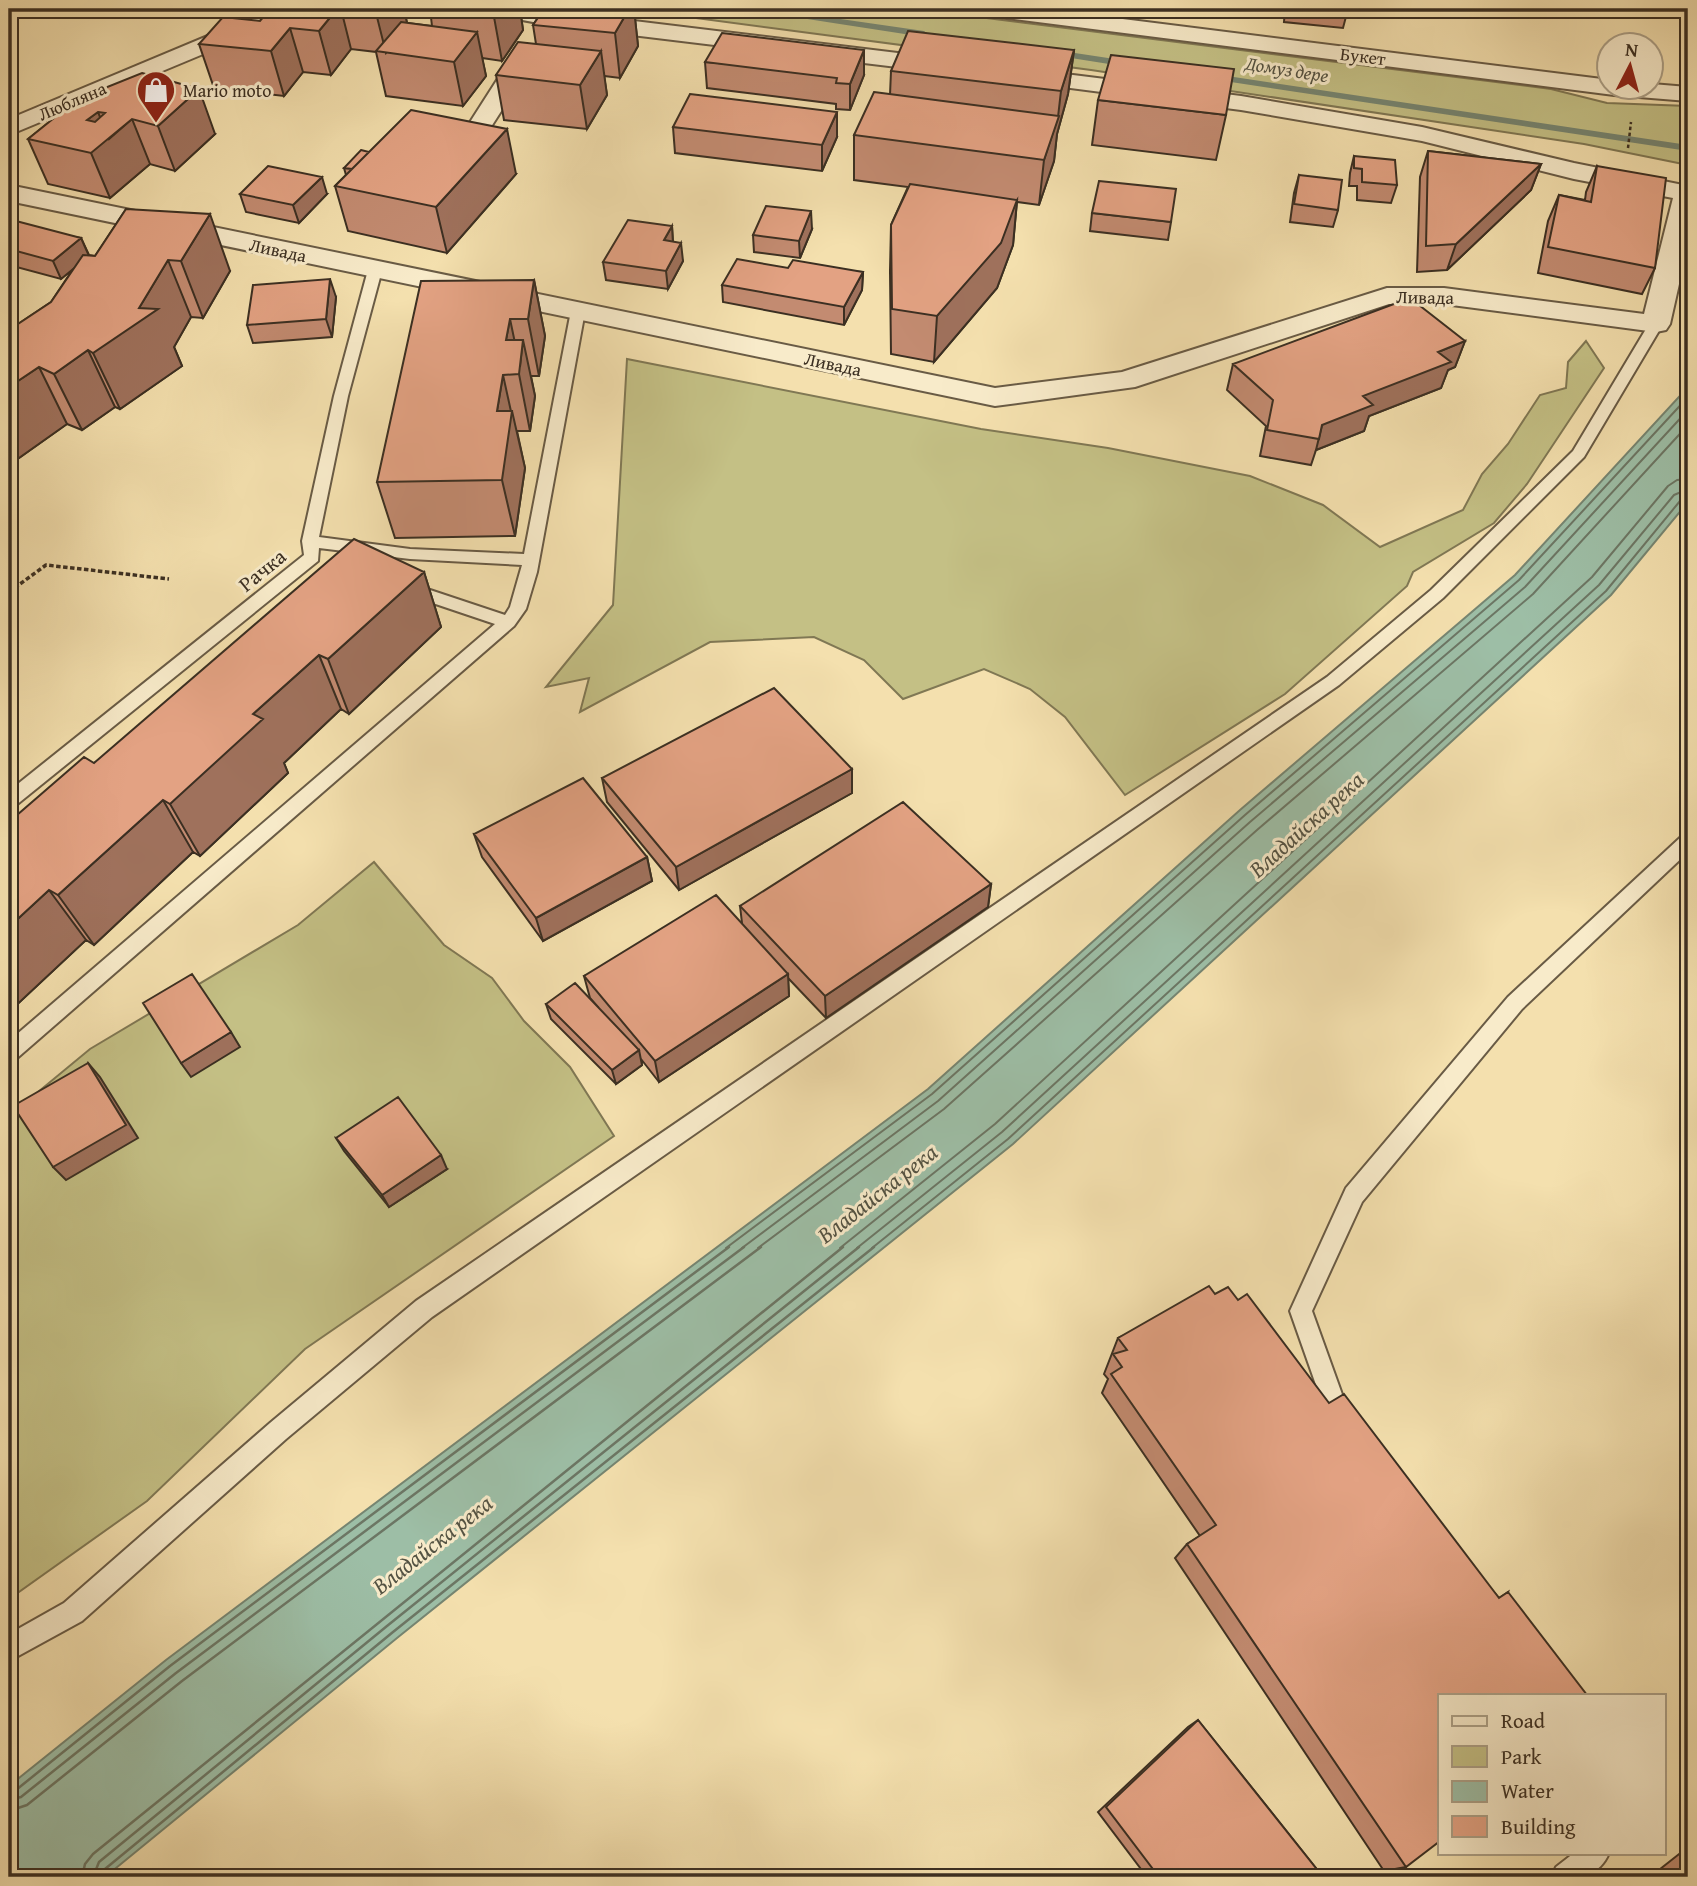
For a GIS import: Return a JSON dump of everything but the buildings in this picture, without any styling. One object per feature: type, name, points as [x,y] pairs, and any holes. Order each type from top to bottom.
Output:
[{"type":"street","name":"Любляна","points":[[9,128],[291,9]]},
{"type":"street","points":[[498,9],[549,18],[964,69]]},
{"type":"street","name":"Букет","points":[[991,9],[1596,85]]},
{"type":"street","points":[[477,130],[549,18]]},
{"type":"street","points":[[992,72],[1241,103],[1422,134],[1574,171],[1687,193],[1656,324]]},
{"type":"street","name":"Букет","points":[[1666,92],[1688,94]]},
{"type":"street","name":"Ливада","points":[[9,193],[142,227],[375,270],[995,397],[1125,381],[1387,296],[1444,296],[1656,324]]},
{"type":"lane","name":"Рачка","points":[[9,800],[315,553],[341,396],[375,270]]},
{"type":"lane","points":[[9,1053],[508,622],[518,609],[531,560],[578,312]]},
{"type":"lane","points":[[9,1648],[73,1612],[278,1431],[424,1309],[1333,681],[1437,594],[1514,522],[1579,454],[1656,324]]},
{"type":"lane","points":[[315,553],[470,555],[531,560]]},
{"type":"lane","points":[[390,583],[508,622]]},
{"type":"lane","points":[[1359,1446],[1341,1425],[1301,1311],[1354,1195],[1515,1003],[1688,841]]},
{"type":"lane","points":[[1566,1877],[1594,1854]]},
{"type":"path","points":[[1626,158],[1632,118]]},
{"type":"path","points":[[9,592],[46,565],[169,579]]},
{"type":"green space","points":[[628,9],[915,9],[1551,89],[1596,102],[1688,106],[1688,165],[1584,144],[1091,70]]},
{"type":"green space","points":[[1586,341],[1604,368],[1527,484],[1494,523],[1413,572],[1407,586],[1285,694],[1125,795],[1065,717],[1030,689],[984,669],[903,699],[864,660],[814,637],[710,642],[580,712],[589,678],[546,687],[613,605],[627,359],[981,429],[1108,448],[1250,476],[1323,505],[1380,547],[1463,510],[1482,474],[1508,444],[1540,395],[1566,388],[1568,362]]},
{"type":"green space","points":[[374,862],[444,945],[492,978],[524,1021],[570,1067],[614,1136],[305,1349],[147,1501],[9,1599],[9,1116],[90,1049],[298,925]]},
{"type":"water","name":"Владайска река","points":[[1688,387],[1688,502],[1611,595],[1013,1144],[397,1638],[105,1877],[9,1877],[9,1786],[166,1660],[928,1089],[1240,810],[1515,575]]},
{"type":"waterway","name":"Домуз дере","points":[[756,9],[924,34]]},
{"type":"waterway","name":"Домуз дере","points":[[1055,53],[1128,64]]},
{"type":"waterway","name":"Домуз дере","points":[[1214,77],[1688,148]]},
{"type":"place","name":"Mario moto","points":[[156,124]]}]
